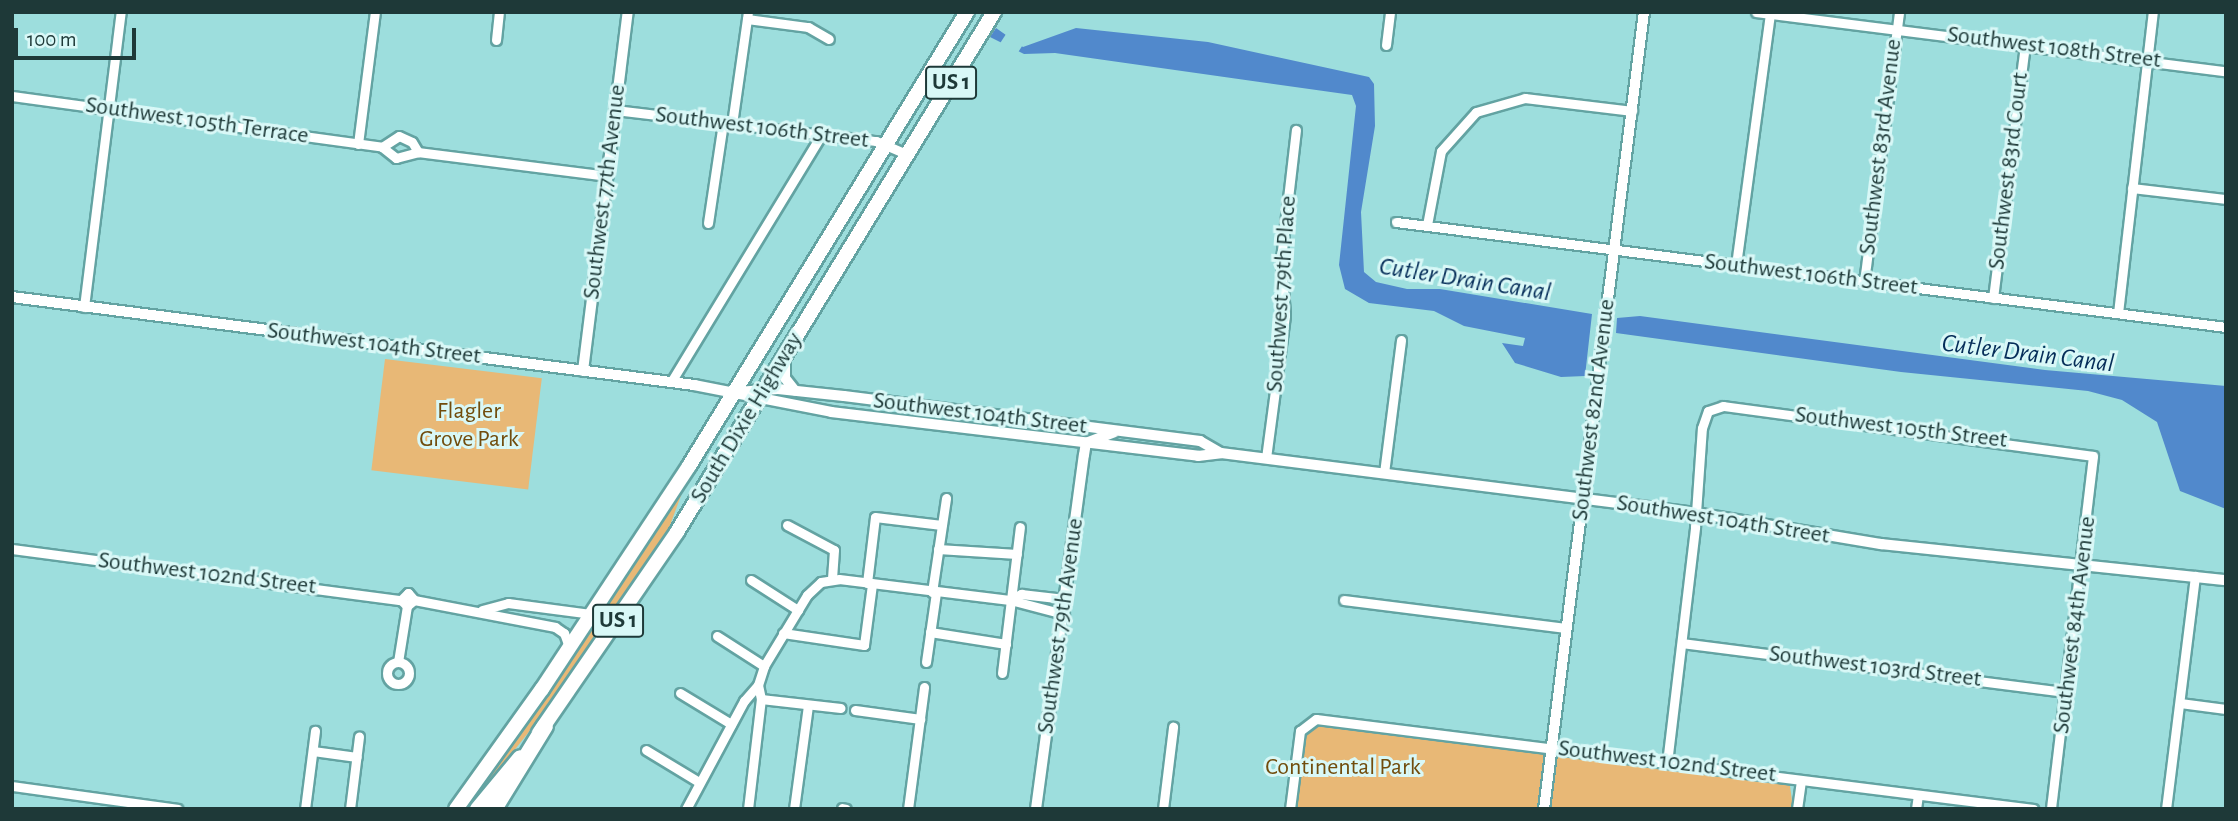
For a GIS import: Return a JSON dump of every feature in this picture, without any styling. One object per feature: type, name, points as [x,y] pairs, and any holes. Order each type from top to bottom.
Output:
[{"type":"highway","name":"South Dixie Highway","points":[[456,809],[570,649],[736,392],[967,12]]},
{"type":"highway","name":"South Dixie Highway","points":[[477,809],[545,726],[656,565],[994,12]]},
{"type":"highway","points":[[494,809],[545,726]]},
{"type":"street","points":[[84,307],[121,12]]},
{"type":"street","points":[[358,144],[375,12]]},
{"type":"street","points":[[496,40],[499,12]]},
{"type":"street","name":"Southwest 77th Avenue","points":[[583,371],[628,12]]},
{"type":"street","points":[[1386,45],[1390,12]]},
{"type":"street","name":"Southwest 82nd Avenue","points":[[1544,809],[1644,12]]},
{"type":"street","name":"Southwest 108th Street","points":[[1756,12],[2226,71]]},
{"type":"street","name":"Southwest 83rd Avenue","points":[[1864,282],[1899,12]]},
{"type":"street","points":[[2118,313],[2153,12]]},
{"type":"street","points":[[1736,265],[1770,14]]},
{"type":"street","points":[[708,223],[747,16],[808,27],[829,39]]},
{"type":"street","name":"Southwest 83rd Court","points":[[1993,298],[2025,45]]},
{"type":"street","name":"Southwest 105th Terrace","points":[[12,96],[382,147],[396,158],[418,152],[607,176]]},
{"type":"street","points":[[1427,225],[1441,151],[1461,124],[1495,103],[1531,97],[1632,111]]},
{"type":"street","name":"Southwest 106th Street","points":[[615,110],[887,144],[907,154]]},
{"type":"street","name":"Southwest 79th Place","points":[[1266,458],[1285,315],[1281,259],[1296,130]]},
{"type":"street","points":[[671,382],[821,135]]},
{"type":"street","name":"Southwest 105th Terrace","points":[[382,147],[399,136],[412,142],[418,152]]},
{"type":"street","points":[[2132,188],[2226,199]]},
{"type":"street","name":"Southwest 106th Street","points":[[1396,222],[2226,327]]},
{"type":"street","name":"Southwest 104th Street","points":[[12,298],[671,382],[761,395],[817,410],[1198,456],[1221,453],[1266,458],[1695,513],[1881,544],[2083,562],[2226,580]]},
{"type":"street","points":[[1384,473],[1401,340]]},
{"type":"street","points":[[785,356],[785,378],[795,391]]},
{"type":"street","name":"Southwest 104th Street","points":[[761,395],[795,391],[1200,441],[1221,453]]},
{"type":"street","points":[[817,410],[838,396]]},
{"type":"street","name":"Southwest 105th Street","points":[[1695,513],[1704,418],[1710,409],[1723,406],[2079,451]]},
{"type":"street","points":[[1086,443],[1116,431]]},
{"type":"street","name":"Southwest 79th Avenue","points":[[1036,809],[1086,443]]},
{"type":"street","name":"Southwest 84th Avenue","points":[[2051,809],[2095,462],[2079,451]]},
{"type":"street","points":[[926,662],[946,498]]},
{"type":"street","points":[[1667,763],[1695,513]]},
{"type":"street","points":[[783,634],[863,645],[875,517],[942,525]]},
{"type":"street","points":[[787,525],[834,550],[832,579]]},
{"type":"street","points":[[1002,673],[1020,527]]},
{"type":"street","name":"Southwest 102nd Street","points":[[12,549],[482,610],[500,619],[555,626],[564,633],[570,649]]},
{"type":"street","points":[[939,549],[1017,554]]},
{"type":"street","points":[[2166,809],[2195,576]]},
{"type":"street","points":[[686,809],[732,724],[758,685],[764,666],[783,634],[821,582],[832,579],[1010,600],[1063,614]]},
{"type":"street","points":[[751,580],[798,610]]},
{"type":"street","points":[[1010,600],[1021,594],[1065,599]]},
{"type":"street","points":[[1344,600],[1565,628]]},
{"type":"street","points":[[398,662],[407,602]]},
{"type":"street","points":[[500,619],[503,603]]},
{"type":"street","name":"Southwest 102nd Street","points":[[482,610],[503,603],[593,613]]},
{"type":"street","points":[[930,632],[1006,644]]},
{"type":"street","points":[[717,636],[764,666]]},
{"type":"street","name":"Southwest 103rd Street","points":[[1682,643],[2067,692]]},
{"type":"street","points":[[748,809],[761,699],[758,685]]},
{"type":"street","points":[[908,809],[924,687]]},
{"type":"street","points":[[680,693],[732,724]]},
{"type":"street","points":[[761,699],[840,708]]},
{"type":"street","points":[[2180,703],[2226,709]]},
{"type":"street","points":[[794,809],[808,705]]},
{"type":"street","points":[[855,710],[920,719]]},
{"type":"street","name":"Southwest 102nd Street","points":[[1290,809],[1303,726],[1316,719],[2033,809]]},
{"type":"street","points":[[1163,809],[1173,727]]},
{"type":"street","points":[[305,809],[315,731]]},
{"type":"street","points":[[350,809],[359,737]]},
{"type":"street","points":[[646,750],[699,782]]},
{"type":"street","points":[[313,751],[357,757]]},
{"type":"street","points":[[1797,809],[1801,780]]},
{"type":"street","points":[[12,786],[177,809]]},
{"type":"street","points":[[1916,809],[1918,794]]},
{"type":"green space","name":"Flagler Grove Park","points":[[385,359],[542,378],[528,489],[371,470]]},
{"type":"green space","points":[[682,493],[669,528],[624,596],[528,733],[468,809]]},
{"type":"green space","name":"Continental Park","points":[[1319,723],[1774,780],[1790,786],[1793,809],[1294,809],[1303,739]]},
{"type":"water","points":[[996,28],[1023,47],[1076,28],[1208,42],[1369,77],[1374,84],[1375,126],[1361,212],[1364,272],[1376,282],[1407,289],[1440,289],[1592,314],[1585,376],[1561,377],[1515,363],[1502,343],[1523,346],[1525,338],[1464,326],[1434,311],[1369,303],[1345,289],[1339,265],[1356,106],[1352,95],[1055,53],[1024,54],[990,37]]},
{"type":"water","points":[[1640,316],[2045,370],[2226,386],[2226,509],[2180,491],[2157,422],[2122,400],[2088,391],[1901,372],[1616,333],[1617,318]]},
{"type":"pier","points":[[1008,31],[1025,42],[1016,56],[999,45]]},
{"type":"water label","name":"Cutler Drain Canal","points":[[1465,280]]},
{"type":"water label","name":"Cutler Drain Canal","points":[[2028,354]]}]
